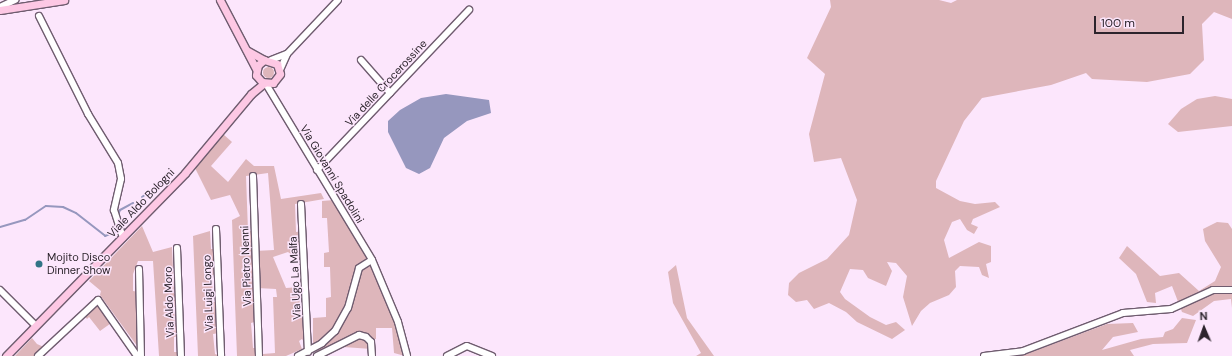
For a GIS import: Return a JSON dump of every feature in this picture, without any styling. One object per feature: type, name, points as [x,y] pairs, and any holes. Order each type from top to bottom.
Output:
[{"type":"main road","points":[[0,9],[62,0]]},
{"type":"main road","points":[[220,0],[248,51],[256,72],[265,83],[276,81],[280,70],[267,60],[248,51]]},
{"type":"main road","points":[[256,72],[267,60]]},
{"type":"main road","name":"Viale Aldo Bologni","points":[[250,94],[256,72]]},
{"type":"main road","name":"Viale Aldo Bologni","points":[[6,356],[185,173],[250,94],[265,83]]},
{"type":"street","points":[[0,9],[15,0]]},
{"type":"street","points":[[31,0],[62,0]]},
{"type":"street","points":[[280,70],[287,54],[338,0]]},
{"type":"street","name":"Via delle Crocerossine","points":[[317,170],[470,10]]},
{"type":"street","points":[[39,16],[88,114],[118,163],[121,182],[115,198],[114,213],[123,238]]},
{"type":"street","points":[[267,60],[287,54]]},
{"type":"street","points":[[361,60],[390,93]]},
{"type":"street","name":"Via Giovanni Spadolini","points":[[276,81],[276,97]]},
{"type":"street","name":"Via Giovanni Spadolini","points":[[265,83],[276,97],[317,170],[372,260],[398,322],[407,356]]},
{"type":"street","name":"Via Pietro Nenni","points":[[252,176],[259,356]]},
{"type":"street","name":"Via Ugo La Malfa","points":[[301,204],[308,352]]},
{"type":"street","name":"Via Luigi Longo","points":[[216,229],[221,356]]},
{"type":"street","name":"Via Aldo Moro","points":[[177,248],[181,356]]},
{"type":"street","points":[[298,356],[308,352],[335,330],[348,308],[359,268],[372,260]]},
{"type":"street","points":[[139,269],[141,356]]},
{"type":"street","points":[[0,290],[35,325]]},
{"type":"street","points":[[984,356],[1023,351],[1123,313],[1171,309],[1212,290],[1232,290]]},
{"type":"street","points":[[38,356],[98,300],[136,356]]},
{"type":"street","points":[[308,352],[316,356],[359,335],[366,337],[371,342],[372,356]]},
{"type":"street","points":[[447,356],[467,346],[492,356]]},
{"type":"shaded area","points":[[830,0],[939,0],[951,3],[957,0],[1232,0],[1232,19],[1214,12],[1202,24],[1204,60],[1190,74],[1147,82],[1092,79],[1086,73],[1051,85],[982,98],[964,121],[936,181],[936,188],[960,201],[975,204],[995,202],[1000,207],[973,219],[971,224],[978,227],[974,234],[967,230],[960,219],[952,222],[944,240],[949,258],[979,242],[991,246],[991,262],[986,264],[989,278],[982,275],[979,267],[960,266],[955,271],[956,287],[949,295],[930,303],[921,311],[912,326],[903,297],[907,276],[896,263],[887,262],[892,271],[886,286],[868,278],[863,270],[850,269],[840,292],[845,299],[870,317],[886,325],[896,322],[905,330],[892,339],[857,322],[846,312],[829,303],[814,309],[807,300],[796,302],[788,295],[789,283],[799,273],[827,259],[849,235],[857,200],[841,158],[814,162],[809,134],[825,74],[807,58],[831,7]]},
{"type":"shaded area","points":[[266,67],[270,67],[272,68],[272,76],[266,77],[263,74],[263,70]]},
{"type":"shaded area","points":[[1215,96],[1232,99],[1232,126],[1178,132],[1168,124],[1181,109],[1197,99]]},
{"type":"shaded area","points":[[223,134],[232,142],[211,166],[228,182],[246,159],[254,166],[274,166],[281,199],[321,193],[324,199],[295,204],[296,232],[303,231],[303,245],[297,246],[298,255],[292,255],[288,252],[273,257],[286,288],[299,287],[300,314],[306,315],[308,341],[304,342],[302,339],[299,341],[302,349],[286,356],[263,356],[263,354],[275,353],[273,297],[277,297],[276,289],[257,288],[258,321],[251,323],[253,348],[259,348],[259,356],[237,356],[232,220],[240,216],[230,195],[211,200],[195,168]],"holes":[[[268,173],[274,250],[255,251],[254,231],[248,231],[246,176]]]},
{"type":"shaded area","points":[[334,200],[368,260],[358,266],[346,307],[335,326],[325,339],[313,346],[313,318],[326,317],[326,298],[331,297],[330,267],[324,267],[324,253],[329,252],[327,218],[322,218],[322,201]]},
{"type":"shaded area","points":[[1217,222],[1228,223],[1232,229],[1232,308],[1231,299],[1214,301],[1193,316],[1182,312],[1172,286],[1155,293],[1156,303],[1147,302],[1136,274],[1119,258],[1127,246],[1160,276],[1179,273],[1199,291],[1215,281],[1221,267],[1205,241],[1203,229]]},
{"type":"shaded area","points":[[142,226],[153,252],[172,247],[174,294],[178,294],[179,306],[174,307],[175,323],[180,323],[180,336],[174,337],[174,352],[181,352],[181,356],[159,356],[153,261],[138,261],[133,274],[133,291],[139,292],[140,350],[100,295],[101,291],[89,281]]},
{"type":"shaded area","points":[[210,231],[211,249],[216,249],[217,274],[212,275],[213,302],[218,302],[219,333],[213,334],[215,354],[221,356],[198,356],[193,236]]},
{"type":"shaded area","points":[[676,265],[687,318],[714,356],[696,356],[701,353],[673,303],[668,272]]},
{"type":"shaded area","points":[[370,266],[374,268],[395,319],[405,356],[394,353],[392,328],[376,328],[376,339],[372,339],[357,333],[318,353],[315,351],[329,342],[349,315],[362,270]]},
{"type":"shaded area","points":[[98,300],[114,321],[100,331],[89,317],[87,319],[83,314]]},
{"type":"shaded area","points":[[1182,318],[1196,320],[1187,343],[1153,344],[1130,350],[1134,356],[1009,356],[1026,354],[1107,324],[1133,323],[1138,332],[1113,337],[1102,350],[1141,339],[1163,337],[1165,332],[1173,329]]},
{"type":"shaded area","points":[[358,337],[364,338],[372,349],[343,347],[348,341]]},
{"type":"shaded area","points":[[32,338],[37,344],[46,348],[38,356],[15,356]]},
{"type":"water","points":[[446,94],[489,100],[491,113],[467,121],[444,138],[430,168],[419,174],[406,168],[388,132],[388,121],[400,110],[421,98]]},
{"type":"waterway","points":[[142,197],[170,177]]},
{"type":"waterway","points":[[118,215],[120,210],[133,203]]},
{"type":"waterway","points":[[0,227],[25,220],[46,206],[63,207],[76,213],[105,236],[115,232]]},
{"type":"place","name":"Mojito Disco Dinner Show","points":[[39,264]]}]
